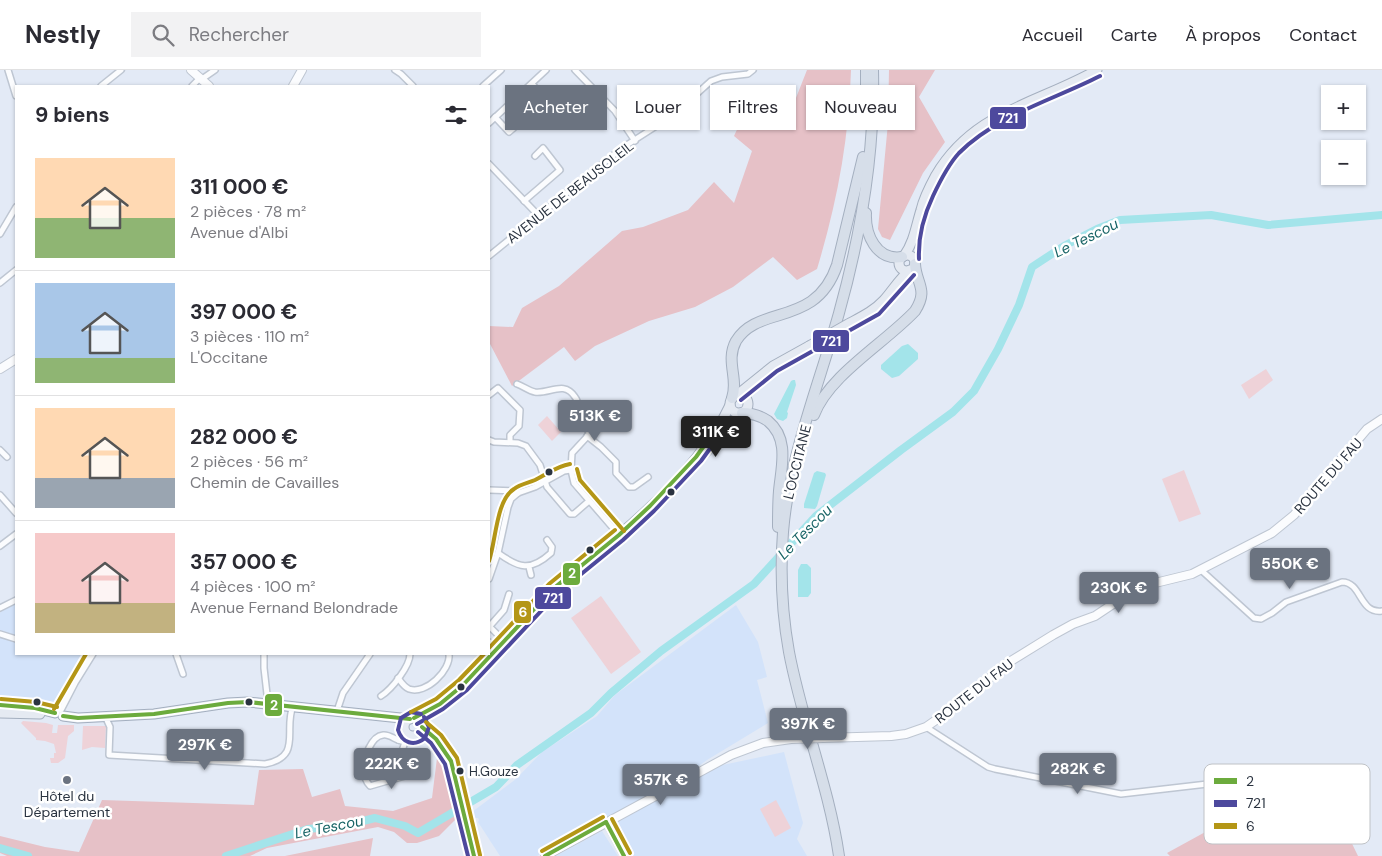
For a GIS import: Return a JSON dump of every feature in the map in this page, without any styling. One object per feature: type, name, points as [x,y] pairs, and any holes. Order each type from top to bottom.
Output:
[{"type":"highway","name":"L'OCCITANE","points":[[779,534],[793,472],[848,277],[861,216],[866,157],[866,70]]},
{"type":"highway","name":"L'OCCITANE","points":[[832,856],[826,821],[783,654],[777,612],[779,534],[787,471],[842,275],[855,214],[872,119],[873,70]]},
{"type":"highway","points":[[866,157],[866,219],[868,233],[872,243],[883,254],[902,260]]},
{"type":"highway","points":[[733,399],[734,387],[731,358],[733,349],[740,336],[757,323],[793,312],[812,301],[824,291],[833,277],[866,157]]},
{"type":"highway","points":[[793,472],[816,410],[828,391],[909,318],[919,306],[921,286],[913,265]]},
{"type":"highway","points":[[741,413],[757,414],[769,422],[781,440],[783,457],[779,492],[779,534]]},
{"type":"highway","name":"L'OCCITANE","points":[[778,571],[789,653],[832,821],[838,856]]},
{"type":"main road","points":[[892,290],[902,260],[914,236],[922,205],[932,183],[950,155],[968,136],[983,124],[1007,110],[1068,85],[1097,70]]},
{"type":"main road","points":[[385,718],[398,724],[410,736],[419,731],[429,714],[463,685],[498,650],[554,588],[650,506],[696,457],[722,421],[733,399],[772,366],[875,309],[913,265],[914,236]]},
{"type":"main road","points":[[902,260],[908,256],[913,265]]},
{"type":"main road","points":[[902,260],[904,270],[913,265]]},
{"type":"main road","points":[[722,421],[726,417],[747,410],[748,392],[752,382]]},
{"type":"main road","points":[[733,399],[744,396],[748,402]]},
{"type":"main road","points":[[733,399],[733,411],[741,413]]},
{"type":"main road","points":[[0,713],[58,715],[78,718],[154,714],[228,703],[268,703],[385,718],[419,720],[419,731]]},
{"type":"main road","points":[[405,731],[406,722],[440,704]]},
{"type":"main road","points":[[0,705],[35,708],[58,715]]},
{"type":"street","points":[[8,70],[15,93]]},
{"type":"street","points":[[102,85],[121,70]]},
{"type":"street","points":[[191,70],[208,85]]},
{"type":"street","points":[[193,85],[215,70]]},
{"type":"street","points":[[395,70],[412,85]]},
{"type":"street","points":[[484,85],[502,70]]},
{"type":"street","points":[[490,122],[546,70]]},
{"type":"street","points":[[575,70],[615,111],[635,141]]},
{"type":"street","name":"AVENUE DE BEAUSOLEIL","points":[[490,253],[539,216],[622,148],[672,116],[711,81],[722,77],[748,74],[753,70]]},
{"type":"street","points":[[293,85],[299,71]]},
{"type":"street","points":[[495,118],[509,132],[546,100],[532,84]]},
{"type":"street","points":[[524,200],[560,170],[543,148],[535,156]]},
{"type":"street","points":[[490,165],[539,216]]},
{"type":"street","points":[[0,234],[15,211]]},
{"type":"street","points":[[0,283],[15,271]]},
{"type":"street","points":[[0,369],[15,360]]},
{"type":"street","points":[[517,384],[534,392],[542,392],[559,387],[568,389],[576,397],[579,404],[580,421],[588,434],[616,462],[616,472],[629,487],[648,477]]},
{"type":"street","points":[[490,394],[500,387],[520,410],[519,426],[510,435],[510,442]]},
{"type":"street","points":[[610,412],[572,453],[571,470],[574,483],[618,535]]},
{"type":"street","name":"ROUTE DU FAU","points":[[545,856],[731,755],[763,743],[791,739],[891,736],[906,734],[926,727],[959,704],[1006,664],[1053,635],[1073,624],[1095,616],[1122,598],[1151,584],[1201,570],[1282,526],[1307,501],[1368,429],[1382,419]]},
{"type":"street","points":[[696,457],[702,458],[732,428],[742,426]]},
{"type":"street","points":[[490,440],[518,443],[526,446],[540,465],[547,487],[570,514],[574,514],[589,501]]},
{"type":"street","points":[[0,450],[7,457]]},
{"type":"street","points":[[490,575],[498,554],[509,502],[518,493],[535,487],[564,471],[571,470]]},
{"type":"street","points":[[490,490],[515,491],[518,493]]},
{"type":"street","points":[[507,491],[507,500],[509,502]]},
{"type":"street","points":[[0,495],[15,512]]},
{"type":"street","points":[[0,546],[15,535]]},
{"type":"street","points":[[498,554],[517,565],[529,567],[551,553],[552,547],[547,540]]},
{"type":"street","points":[[529,567],[531,575]]},
{"type":"street","points":[[1201,570],[1254,618],[1260,619],[1272,613],[1286,602],[1342,582],[1348,582],[1354,586],[1370,610],[1375,612],[1382,611]]},
{"type":"street","points":[[490,625],[504,610],[509,594]]},
{"type":"street","points":[[0,608],[15,600]]},
{"type":"street","points":[[490,627],[505,642]]},
{"type":"street","points":[[0,634],[15,639]]},
{"type":"street","points":[[490,643],[498,650]]},
{"type":"street","points":[[58,715],[92,655]]},
{"type":"street","points":[[176,655],[182,674]]},
{"type":"street","points":[[264,655],[268,703]]},
{"type":"street","points":[[337,711],[343,693],[369,655]]},
{"type":"street","points":[[381,696],[388,691],[398,678],[410,660],[410,655]]},
{"type":"street","points":[[398,678],[408,689],[413,690],[426,687],[441,675],[450,661],[449,655]]},
{"type":"street","points":[[104,716],[110,727],[108,753],[111,755],[265,764],[282,758],[288,748],[291,736],[290,712],[293,706]]},
{"type":"street","points":[[926,727],[988,766],[996,769],[1121,794],[1204,784]]},
{"type":"street","points":[[398,740],[402,738],[405,731]]},
{"type":"street","points":[[405,742],[385,734],[376,738],[363,767],[366,782],[370,786],[405,776],[408,771],[402,748],[405,742],[419,731],[444,748],[454,768],[474,856]]},
{"type":"street","points":[[606,822],[624,856]]},
{"type":"shaded area","points":[[807,70],[851,70],[850,85],[806,85],[806,130],[847,130],[836,195],[817,269],[797,280],[773,257],[733,287],[695,307],[649,321],[595,346],[575,361],[564,347],[512,386],[490,344],[490,326],[513,327],[522,308],[559,286],[622,231],[643,227],[688,210],[714,182],[734,203],[752,151],[734,136],[737,130],[796,130],[796,98]]},
{"type":"shaded area","points":[[889,70],[935,70],[919,97],[945,142],[923,173],[890,240],[882,237],[878,229],[887,130],[915,130],[915,85],[889,85]]},
{"type":"shaded area","points":[[908,344],[918,353],[918,359],[899,376],[892,378],[881,369],[881,365],[902,346]]},
{"type":"shaded area","points":[[1266,369],[1273,380],[1249,399],[1241,385]]},
{"type":"shaded area","points":[[793,380],[795,380],[796,385],[787,412],[787,418],[783,421],[777,419],[774,414]]},
{"type":"shaded area","points":[[547,416],[561,432],[552,441],[538,425]]},
{"type":"shaded area","points":[[1184,470],[1201,514],[1179,522],[1162,479]]},
{"type":"shaded area","points":[[817,471],[826,475],[817,506],[815,509],[804,508],[814,473]]},
{"type":"shaded area","points":[[801,564],[807,564],[811,568],[811,593],[808,597],[798,597],[798,570]]},
{"type":"shaded area","points":[[601,596],[641,652],[611,674],[571,618]]},
{"type":"shaded area","points":[[15,602],[15,655],[87,655],[59,704],[53,707],[0,699],[0,613],[2,609]]},
{"type":"shaded area","points":[[736,605],[758,642],[767,677],[757,680],[768,723],[707,760],[681,779],[537,856],[500,856],[478,822],[478,818],[474,818],[472,812],[516,779],[542,752],[597,716],[615,695]]},
{"type":"shaded area","points":[[23,721],[53,725],[52,733],[57,733],[58,725],[74,725],[74,731],[68,736],[65,758],[58,763],[51,763],[50,758],[54,758],[54,753],[56,753],[54,744],[36,740],[21,723]]},
{"type":"shaded area","points":[[83,726],[106,726],[105,748],[92,747],[82,750]]},
{"type":"shaded area","points":[[438,750],[449,769],[460,815],[439,836],[417,843],[407,843],[394,832],[378,827],[267,848],[250,856],[7,856],[0,853],[0,836],[45,847],[79,852],[102,800],[254,805],[259,770],[303,769],[312,797],[340,789],[345,806],[393,811],[432,798]]},
{"type":"shaded area","points":[[784,752],[803,823],[797,839],[807,856],[629,856],[618,838],[612,824],[718,766]]},
{"type":"shaded area","points":[[776,800],[791,828],[775,837],[760,809]]},
{"type":"shaded area","points":[[602,831],[618,856],[556,856]]},
{"type":"shaded area","points":[[1204,833],[1204,844],[1352,844],[1358,856],[1170,856],[1167,853]]},
{"type":"shaded area","points":[[373,838],[370,856],[285,856]]},
{"type":"waterway","name":"Le Tescou","points":[[226,856],[308,829],[347,825],[375,818],[405,826],[418,833],[496,787],[517,765],[591,713],[611,693],[661,651],[754,584],[816,516],[953,412],[974,391],[998,349],[1019,305],[1032,267],[1064,246],[1097,229],[1120,220],[1211,215],[1268,225],[1382,215]]},
{"type":"waterway","name":"Le Tescou","points":[[0,848],[28,856]]},
{"type":"transit line","name":"721","points":[[919,259],[922,226],[927,211],[944,173],[959,153],[990,128],[1008,118],[1100,76]]},
{"type":"transit line","name":"721","points":[[741,400],[777,371],[879,314],[914,275]]},
{"type":"transit line","name":"721","points":[[417,724],[443,709],[467,690],[558,593],[623,540],[654,511],[701,461],[727,425],[741,420]]},
{"type":"transit line","name":"2","points":[[414,718],[440,704],[463,685],[554,588],[619,535],[650,506],[696,457],[722,421]]},
{"type":"transit line","name":"6","points":[[490,557],[500,511],[508,494],[519,486],[535,480],[556,468],[570,464]]},
{"type":"transit line","name":"6","points":[[577,469],[580,480],[624,531]]},
{"type":"transit line","name":"6","points":[[490,647],[549,584],[615,530]]},
{"type":"transit line","name":"6","points":[[54,709],[85,655]]},
{"type":"transit line","name":"6","points":[[411,712],[436,699],[459,680],[483,655]]},
{"type":"transit line","name":"6","points":[[1,699],[36,702],[57,707]]},
{"type":"transit line","name":"2","points":[[63,716],[78,718],[154,714],[228,703],[248,702],[410,719]]},
{"type":"transit line","name":"2","points":[[0,705],[35,708],[55,713]]},
{"type":"transit line","name":"721","points":[[421,714],[411,712],[401,718],[398,730],[405,741],[413,743],[425,738],[429,727],[424,717]]},
{"type":"transit line","name":"6","points":[[426,722],[441,735],[457,758],[480,855]]},
{"type":"transit line","name":"2","points":[[422,727],[436,739],[451,761],[474,856]]},
{"type":"transit line","name":"721","points":[[418,732],[431,743],[445,764],[468,856]]},
{"type":"transit line","name":"6","points":[[542,851],[603,817]]},
{"type":"transit line","name":"6","points":[[612,819],[630,853]]},
{"type":"transit line","name":"2","points":[[606,822],[624,856]]},
{"type":"transit line","name":"2","points":[[545,856],[606,822]]},
{"type":"place","name":"H.Gouze","points":[[460,771]]},
{"type":"place","name":"Hôtel du Département","points":[[67,780]]}]
